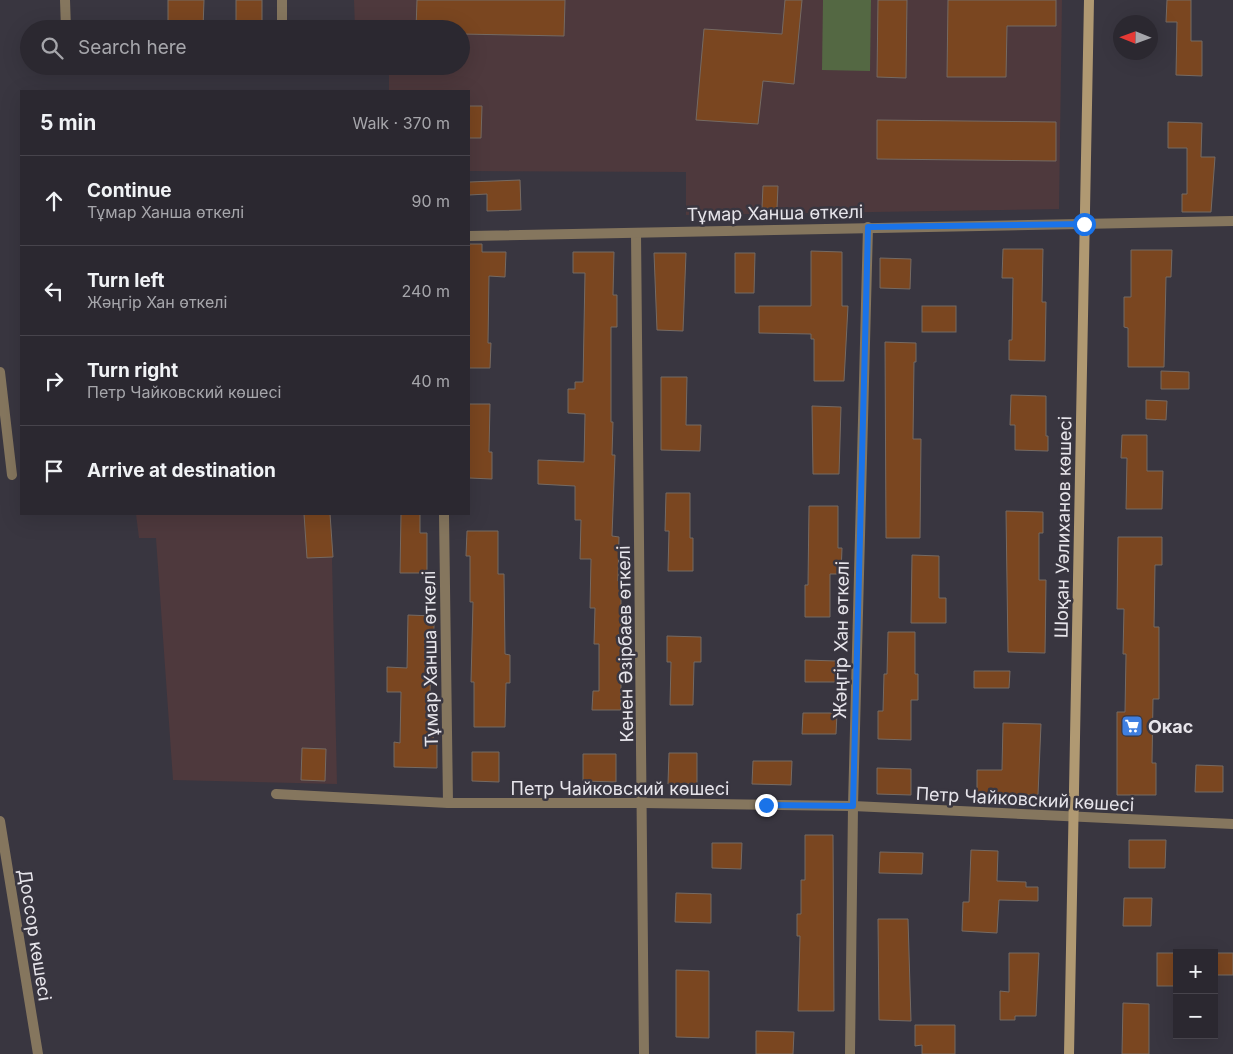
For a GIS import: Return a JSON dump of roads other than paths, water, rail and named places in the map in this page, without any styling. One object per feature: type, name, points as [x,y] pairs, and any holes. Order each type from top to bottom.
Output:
[{"type":"main road","name":"Шоқан Уәлиханов көшесі","points":[[1069,1054],[1089,0]]},
{"type":"street","points":[[65,0],[66,20]]},
{"type":"street","points":[[282,0],[282,20]]},
{"type":"street","name":"Тұмар Ханша өткелі","points":[[470,236],[1233,221]]},
{"type":"street","name":"Жәңгір Хан өткелі","points":[[850,1054],[853,806],[868,227]]},
{"type":"street","name":"Кенен Әзірбаев өткелі","points":[[636,233],[644,1054]]},
{"type":"street","points":[[0,372],[12,475]]},
{"type":"street","name":"Тұмар Ханша өткелі","points":[[444,515],[448,803]]},
{"type":"street","name":"Петр Чайковский көшесі","points":[[276,794],[448,803],[853,806],[1074,818],[1233,824]]},
{"type":"street","name":"Доссор көшесі","points":[[0,822],[4,871],[38,1054]]},
{"type":"place","name":"Окас","points":[[1132,726]]}]
